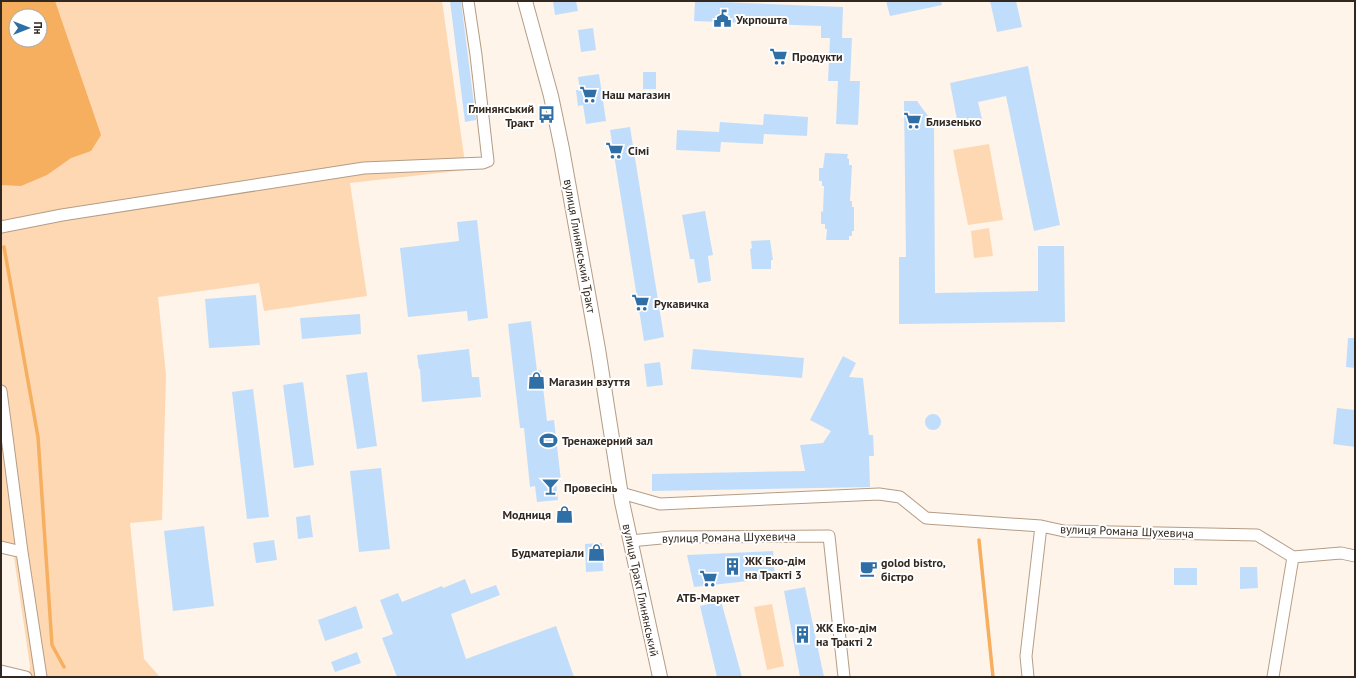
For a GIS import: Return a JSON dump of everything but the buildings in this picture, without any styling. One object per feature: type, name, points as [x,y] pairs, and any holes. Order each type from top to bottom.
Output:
[{"type":"main road","name":"вулиця Глинянський Тракт","points":[[525,1],[551,96],[562,149],[598,349],[621,498]]},
{"type":"main road","name":"вулиця Тракт Глинянський","points":[[621,498],[660,677]]},
{"type":"street","points":[[1,227],[62,215],[364,168],[483,163],[488,161],[476,55],[468,1]]},
{"type":"street","points":[[1,391],[22,552],[41,677]]},
{"type":"street","name":"вулиця Романа Шухевича","points":[[621,498],[660,504],[879,494],[900,497],[926,518],[1041,526],[1064,531],[1257,535],[1293,557]]},
{"type":"street","points":[[1028,677],[1026,656],[1041,526]]},
{"type":"street","name":"вулиця Романа Шухевича","points":[[630,541],[672,537],[829,536],[844,677]]},
{"type":"street","points":[[1,547],[22,552]]},
{"type":"street","points":[[1273,677],[1293,557],[1341,553],[1355,556]]},
{"type":"street","points":[[1,671],[26,677]]},
{"type":"shaded area","points":[[1,1],[442,1],[466,170],[350,183],[367,296],[264,311],[259,283],[158,297],[166,375],[162,520],[130,523],[144,659],[160,677],[29,677],[30,666],[12,544],[1,541]]},
{"type":"shaded area","points":[[1,1],[55,1],[101,135],[91,151],[71,158],[47,175],[21,186],[1,185]]},
{"type":"shaded area","points":[[989,144],[1003,220],[968,225],[953,150]]},
{"type":"shaded area","points":[[989,228],[993,256],[974,258],[971,231]]},
{"type":"shaded area","points":[[772,604],[784,666],[767,670],[754,607]]},
{"type":"waterway","points":[[4,247],[38,437],[52,645],[64,667]]},
{"type":"waterway","points":[[979,540],[993,677]]},
{"type":"place","name":"Укрпошта","points":[[723,19]]},
{"type":"place","name":"Продукти","points":[[779,56]]},
{"type":"place","name":"Наш магазин","points":[[589,94]]},
{"type":"place","name":"Глинянський Тракт","points":[[547,115]]},
{"type":"place","name":"Близенько","points":[[913,121]]},
{"type":"place","name":"Сімі","points":[[615,150]]},
{"type":"place","name":"Рукавичка","points":[[641,303]]},
{"type":"place","name":"Магазин взуття","points":[[536,381]]},
{"type":"place","name":"Тренажерний зал","points":[[549,440]]},
{"type":"place","name":"Провесінь","points":[[551,487]]},
{"type":"place","name":"Модниця","points":[[564,514]]},
{"type":"place","name":"Будматеріали","points":[[597,552]]},
{"type":"place","name":"ЖК Еко-дім на Тракті 3","points":[[732,567]]},
{"type":"place","name":"golod bistro, бістро","points":[[868,569]]},
{"type":"place","name":"АТБ-Маркет","points":[[708,578]]},
{"type":"place","name":"ЖК Еко-дім на Тракті 2","points":[[803,634]]}]
